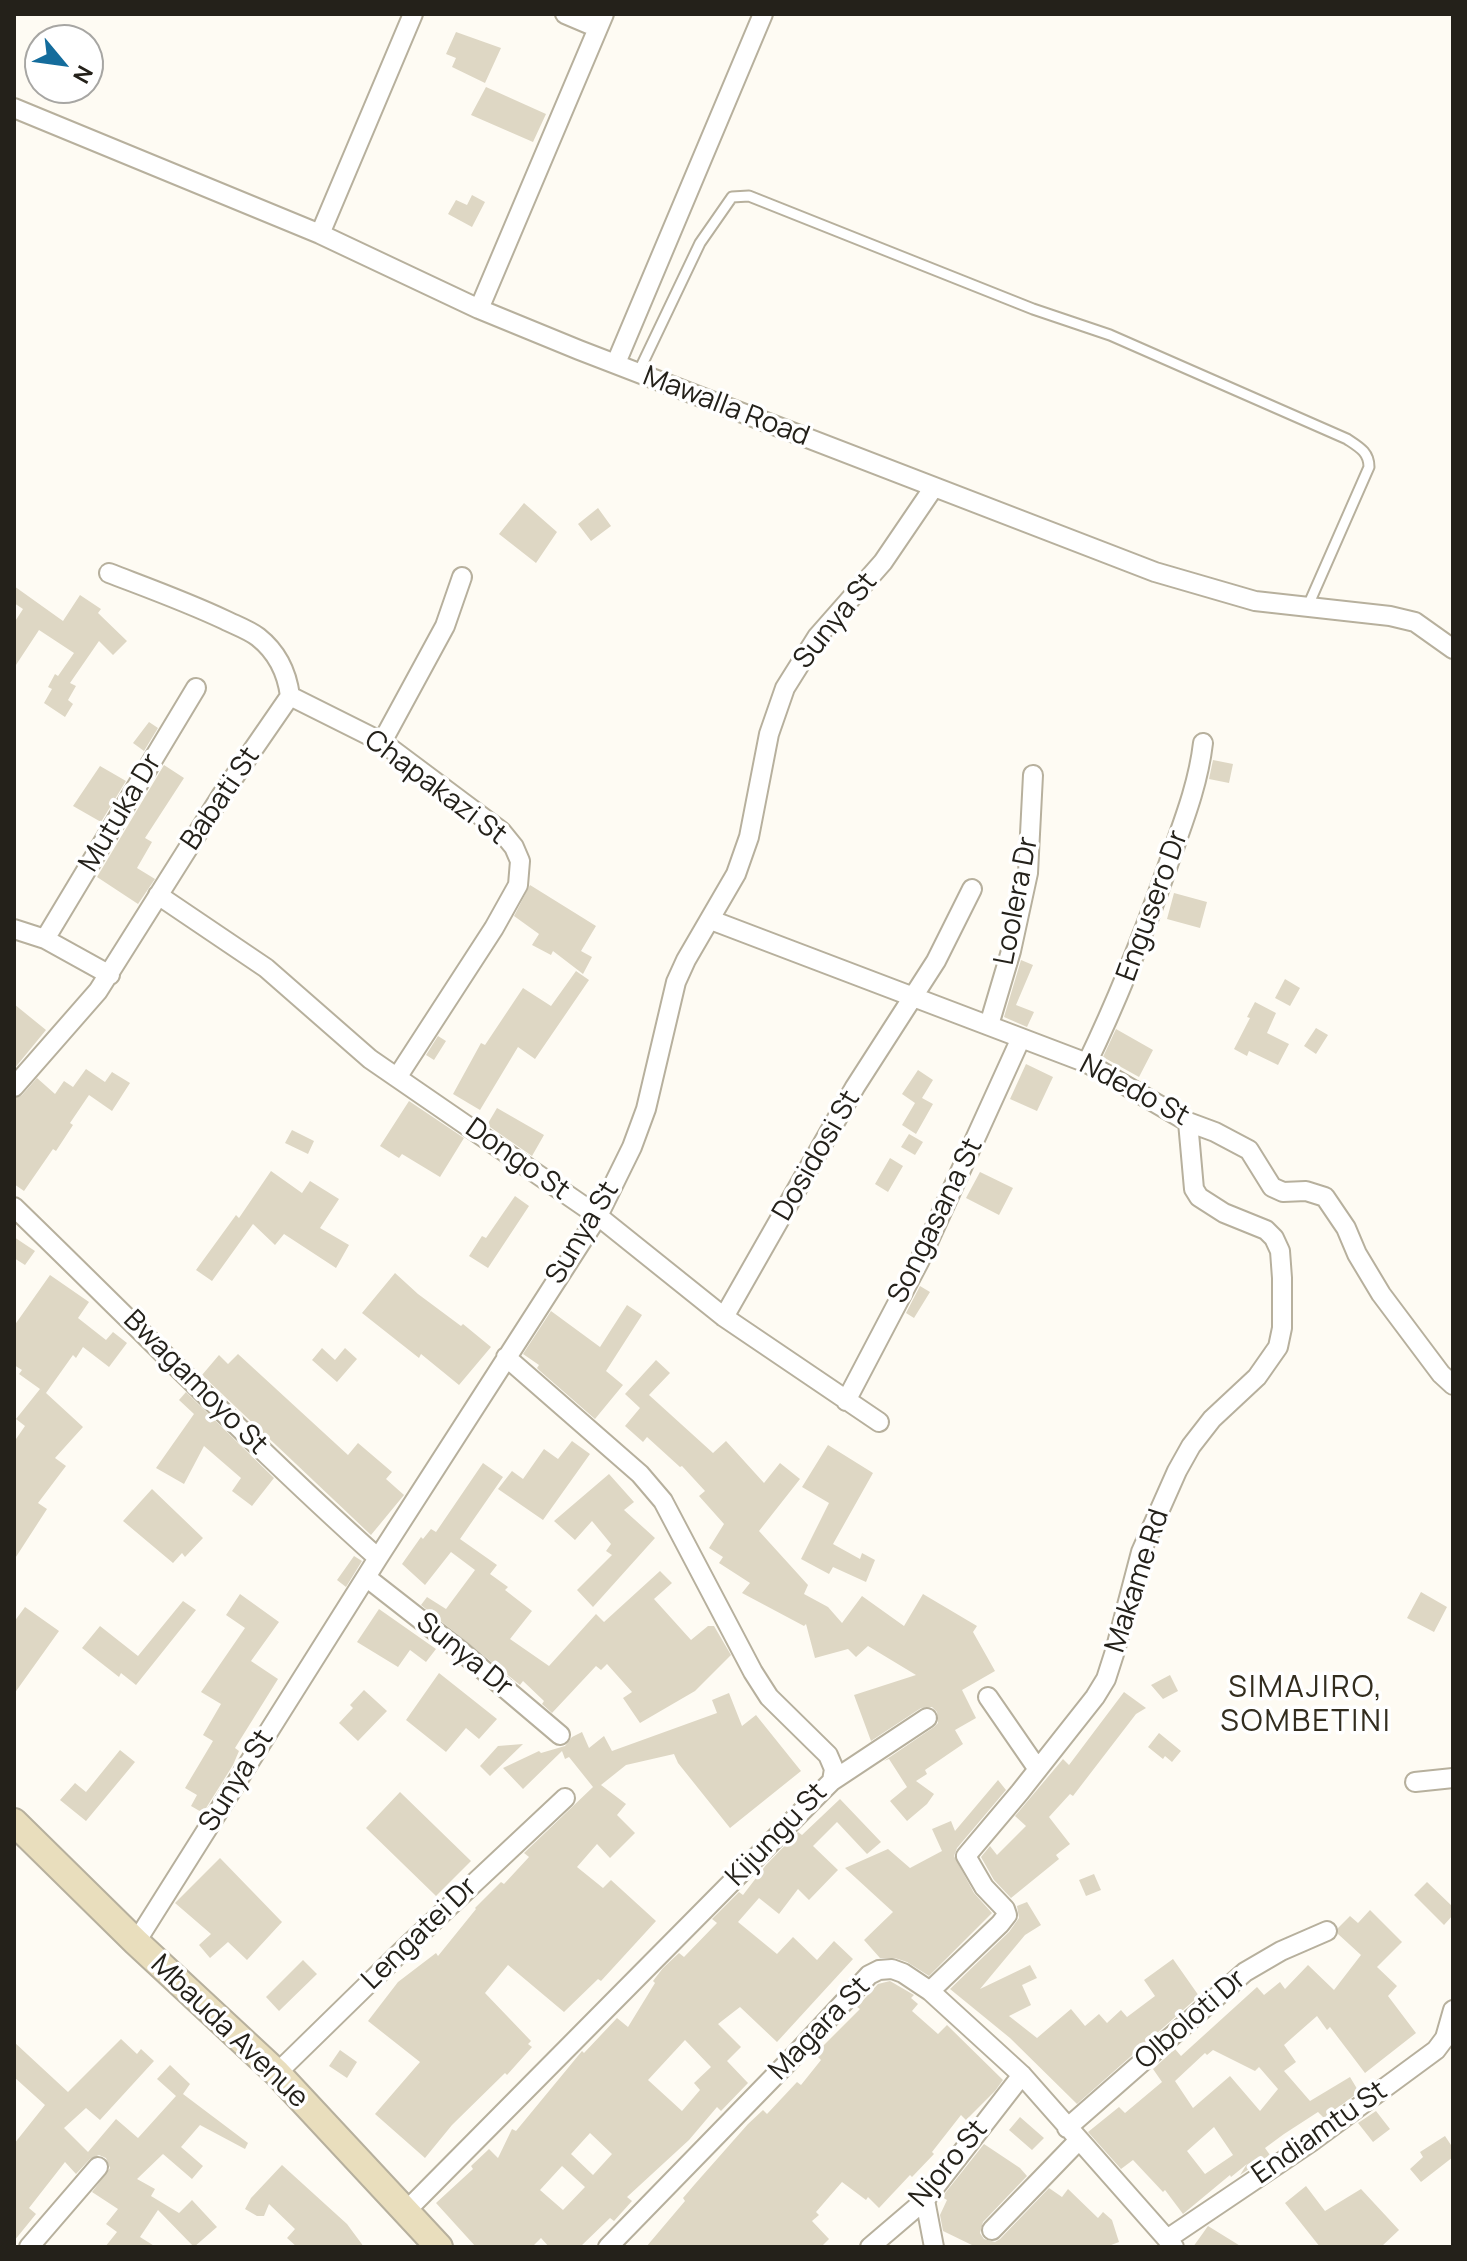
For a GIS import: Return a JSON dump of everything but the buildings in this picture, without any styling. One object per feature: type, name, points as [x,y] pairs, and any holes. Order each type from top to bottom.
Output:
[{"type":"street","points":[[320,234],[413,14]]},
{"type":"street","points":[[479,309],[601,21],[565,14]]},
{"type":"street","points":[[616,363],[763,14]]},
{"type":"street","name":"Mawalla Road","points":[[14,108],[320,234],[479,309],[1155,572],[1255,601],[1307,609],[1372,613],[1415,622],[1453,649]]},
{"type":"street","name":"Sunya St","points":[[136,1942],[598,1216],[632,1147],[646,1109],[676,982],[736,874],[749,837],[769,734],[785,688],[817,637],[883,562],[934,487]]},
{"type":"street","points":[[109,573],[192,604],[256,636],[282,667],[288,679],[290,696]]},
{"type":"street","points":[[382,742],[445,626],[462,577]]},
{"type":"street","name":"Mutuka Dr","points":[[45,939],[196,688]]},
{"type":"street","name":"Chapakazi St","points":[[290,696],[382,742],[501,831],[514,847],[520,861],[518,885],[494,928],[398,1076]]},
{"type":"street","name":"Babati St","points":[[14,1087],[83,1012],[110,975],[221,796],[290,696]]},
{"type":"street","name":"Engusero Dr","points":[[1087,1063],[1118,999],[1145,929],[1194,792],[1203,743]]},
{"type":"street","name":"Loolera Dr","points":[[989,1025],[1011,951],[1028,873],[1033,775]]},
{"type":"street","name":"Dosidosi St","points":[[724,1317],[870,1063],[949,938],[972,889]]},
{"type":"street","name":"Dongo St","points":[[158,895],[266,968],[362,1053],[598,1216],[724,1317],[879,1422]]},
{"type":"street","name":"Ndedo St","points":[[711,920],[1087,1063],[1188,1122],[1249,1150],[1272,1187],[1283,1192],[1314,1193],[1332,1203],[1381,1294],[1441,1374],[1453,1385]]},
{"type":"street","points":[[14,929],[45,939],[110,975]]},
{"type":"street","name":"Songasana St","points":[[846,1401],[920,1260],[1021,1038]]},
{"type":"street","name":"Makame Rd","points":[[1037,1768],[1079,1719],[1106,1679],[1146,1539],[1191,1446],[1212,1419],[1257,1377],[1278,1347],[1282,1303],[1280,1251],[1266,1230],[1224,1213],[1199,1197],[1194,1189],[1188,1122]]},
{"type":"street","name":"Bwagamoyo St","points":[[14,1207],[223,1413],[378,1558]]},
{"type":"street","name":"Kijungu St","points":[[407,2210],[832,1781],[834,1769],[828,1755],[769,1697],[753,1672],[663,1501],[640,1474],[506,1357]]},
{"type":"street","name":"Sunya Dr","points":[[366,1577],[462,1652],[560,1735]]},
{"type":"street","points":[[930,1991],[1005,1920],[1005,1909],[984,1887],[966,1856],[1037,1768],[988,1697]]},
{"type":"street","points":[[832,1781],[927,1718]]},
{"type":"street","points":[[1415,1782],[1453,1778]]},
{"type":"street","name":"Lengatei Dr","points":[[277,2073],[565,1798]]},
{"type":"street","name":"Mbauda Avenue","points":[[14,1822],[136,1942],[277,2073],[439,2247]]},
{"type":"street","name":"Olboloti Dr","points":[[992,2230],[1073,2134],[1245,1972],[1281,1951],[1327,1931]]},
{"type":"street","name":"Magara St","points":[[608,2247],[869,1975],[892,1969],[930,1991],[1022,2075],[1170,2243]]},
{"type":"street","name":"Endiamtu St","points":[[1170,2243],[1436,2050],[1445,2038],[1453,2010]]},
{"type":"street","name":"Njoro St","points":[[870,2247],[925,2200],[1022,2075]]},
{"type":"street","points":[[29,2247],[98,2167]]},
{"type":"street","points":[[925,2200],[934,2247]]},
{"type":"lane","points":[[638,373],[700,243],[732,197],[749,196],[1033,309],[1110,335],[1288,412],[1347,439],[1364,451],[1369,467],[1307,609]]},
{"type":"district","name":"SIMAJIRO, SOMBETINI","points":[[1306,1706]]}]
